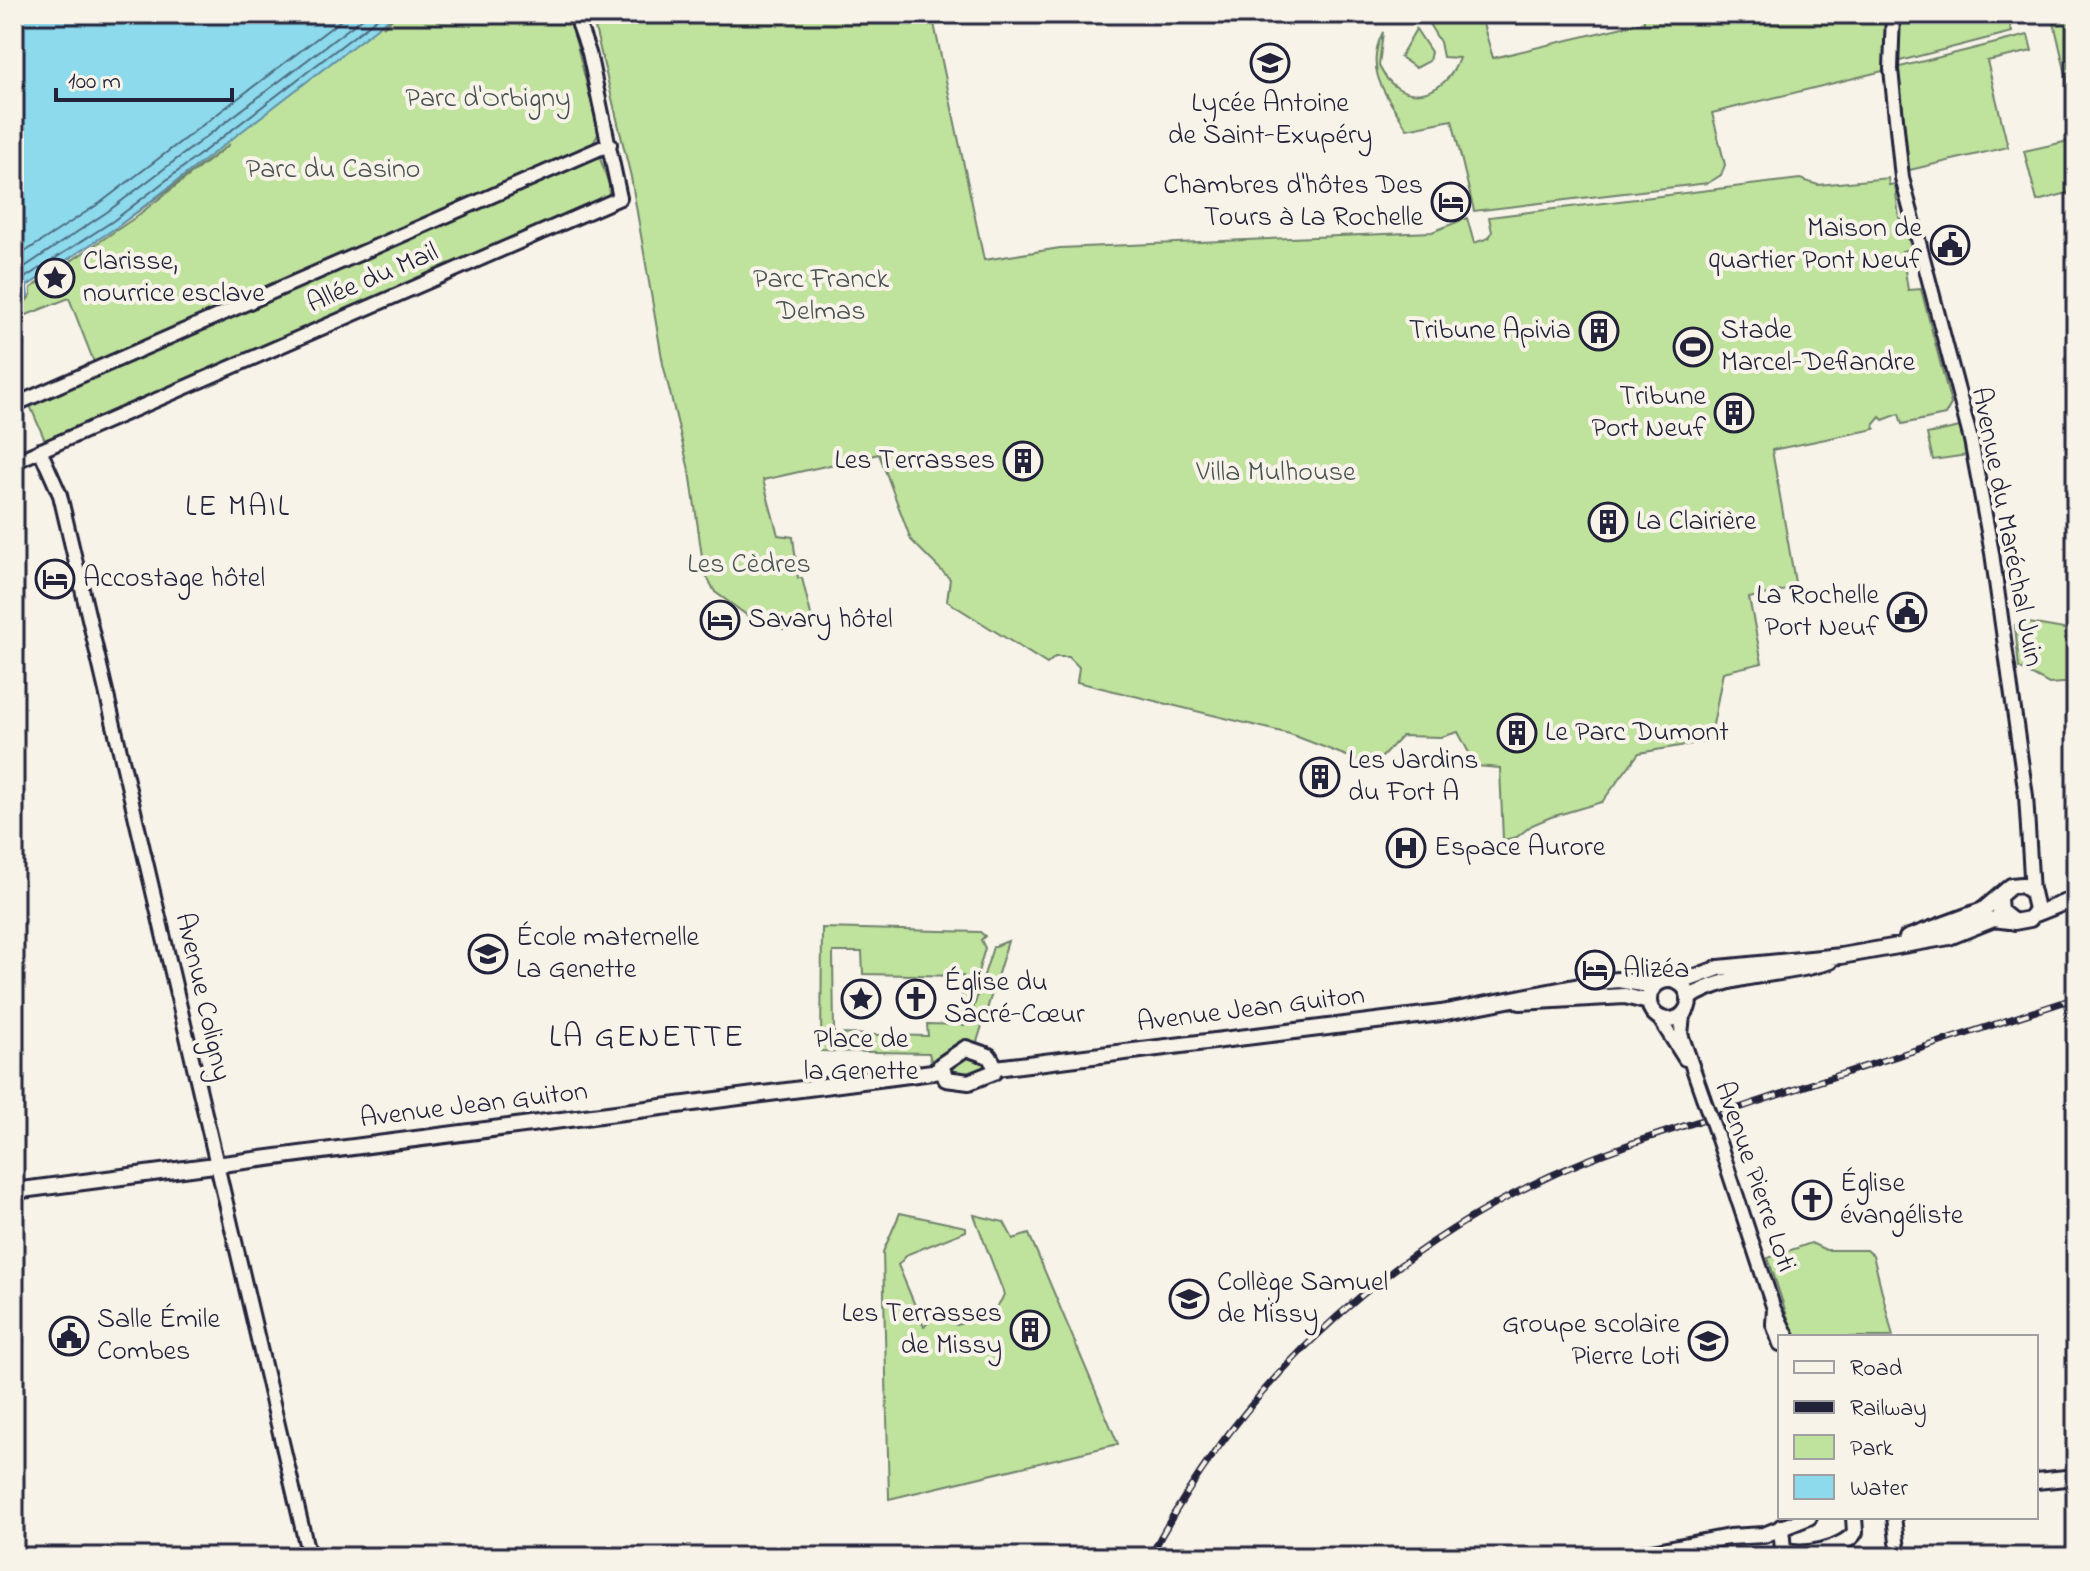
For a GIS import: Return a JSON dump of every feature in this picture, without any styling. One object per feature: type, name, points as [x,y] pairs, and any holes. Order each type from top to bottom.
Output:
[{"type":"main road","points":[[1890,946],[1983,910],[1999,899],[2005,889],[2015,885],[2034,894],[2076,890]]},
{"type":"main road","points":[[2033,915],[2034,894]]},
{"type":"main road","points":[[1841,956],[1747,962],[1719,968],[1679,983],[1667,980],[1655,986],[1649,1002],[1659,1018],[1671,1021],[1683,1016],[1689,998],[1725,981],[1795,971],[1841,956],[1949,937],[1994,919],[2025,921],[2076,898]]},
{"type":"main road","points":[[1999,899],[2000,911],[2009,921]]},
{"type":"main road","name":"Avenue Jean Guiton","points":[[14,1191],[940,1071],[951,1081],[969,1082],[996,1068],[1512,1002],[1609,981],[1655,986]]},
{"type":"main road","points":[[1679,983],[1689,998]]},
{"type":"main road","name":"Avenue Jean Guiton","points":[[1512,1002],[1542,1003],[1625,996],[1649,1002]]},
{"type":"main road","points":[[940,1071],[944,1060],[966,1048],[989,1056],[996,1068]]},
{"type":"main road","points":[[2038,1481],[2076,1477]]},
{"type":"main road","points":[[1626,1557],[1729,1537],[1764,1535],[1803,1519]]},
{"type":"main road","points":[[1764,1535],[1788,1552],[1843,1544],[1855,1532],[1858,1519]]},
{"type":"main road","points":[[1781,1527],[1788,1552]]},
{"type":"street","points":[[575,14],[589,53],[610,144]]},
{"type":"street","points":[[585,14],[589,53]]},
{"type":"street","name":"Avenue du Maréchal Juin","points":[[1893,14],[1891,69],[1902,178],[1971,440],[2015,707],[2034,894]]},
{"type":"street","name":"Allée du Mail","points":[[14,405],[610,144],[620,198],[14,462]]},
{"type":"street","name":"Avenue Coligny","points":[[40,450],[60,495],[309,1557]]},
{"type":"street","points":[[2015,885],[2030,862]]},
{"type":"street","name":"Avenue Pierre Loti","points":[[1683,1016],[1681,1034],[1688,1062],[1716,1133],[1774,1309],[1787,1335]]},
{"type":"street","name":"Avenue Pierre Loti","points":[[1659,1018],[1688,1062]]},
{"type":"street","name":"Avenue Pierre Loti","points":[[1774,1309],[1773,1324],[1778,1338]]},
{"type":"street","points":[[1894,1519],[1899,1557]]},
{"type":"green space","points":[[14,14],[395,14],[383,27],[398,14],[569,14],[599,133],[593,143],[95,365],[69,298],[14,320],[14,301],[25,303],[31,295],[31,288],[133,219],[230,144],[117,227],[27,286],[27,298],[16,301]]},
{"type":"green space","points":[[597,14],[932,14],[984,260],[1060,248],[1432,232],[1467,218],[1474,243],[1489,238],[1492,232],[1489,217],[1800,179],[1818,185],[1888,178],[1889,185],[1895,184],[1899,218],[1904,220],[1911,249],[1902,251],[1908,290],[1921,289],[1951,404],[1945,415],[1902,424],[1899,414],[1883,420],[1880,417],[1874,424],[1875,429],[1772,450],[1796,588],[1749,598],[1762,663],[1723,672],[1710,741],[1639,753],[1602,802],[1551,817],[1532,825],[1517,837],[1503,840],[1500,768],[1476,766],[1458,732],[1441,737],[1402,736],[1382,757],[1362,762],[1290,734],[1077,682],[1079,667],[1069,657],[1055,657],[1047,664],[947,601],[950,579],[911,540],[879,454],[763,480],[778,535],[793,537],[798,578],[802,578],[814,627],[783,629],[748,616],[715,592],[704,571],[691,478],[663,364],[631,177],[594,24]]},
{"type":"green space","points":[[1423,14],[1480,14],[1493,58],[1644,22],[1643,14],[2007,14],[2012,32],[1892,63],[1892,69],[2028,35],[2032,51],[1987,61],[2008,147],[1901,172],[1891,69],[1712,113],[1725,165],[1721,175],[1708,183],[1474,211],[1452,120],[1407,129],[1385,94],[1377,71],[1377,46],[1383,32],[1379,66],[1398,88],[1409,93],[1433,90],[1452,72],[1459,58],[1443,57],[1440,42]]},
{"type":"green space","points":[[2052,14],[2076,14],[2076,109],[2074,109]]},
{"type":"green space","points":[[1416,29],[1431,52],[1429,61],[1416,68],[1400,57]]},
{"type":"green space","points":[[2073,140],[2076,191],[2037,201],[2024,151]]},
{"type":"green space","points":[[599,155],[610,188],[607,199],[46,443],[29,403]]},
{"type":"green space","points":[[1960,427],[1968,455],[1933,460],[1927,434]]},
{"type":"green space","points":[[2023,622],[2076,631],[2076,682],[2049,684],[2019,668],[2015,625]]},
{"type":"green space","points":[[822,928],[980,932],[985,936],[981,940],[985,948],[965,1017],[961,1018],[963,976],[863,974],[862,952],[833,952],[834,1034],[928,1036],[927,1024],[968,1025],[993,947],[1008,941],[977,1042],[957,1043],[931,1061],[929,1053],[821,1051]]},
{"type":"green space","points":[[966,1048],[996,1068],[959,1082],[941,1065]]},
{"type":"green space","points":[[900,1213],[966,1227],[966,1231],[908,1254],[898,1265],[924,1327],[934,1316],[957,1325],[985,1314],[1001,1301],[1004,1294],[974,1215],[1004,1222],[1013,1239],[1029,1234],[1118,1444],[889,1499],[883,1252]]},
{"type":"green space","points":[[1811,1243],[1826,1250],[1867,1250],[1873,1255],[1893,1335],[1793,1335],[1768,1258]]},
{"type":"water","points":[[14,14],[395,14],[117,227],[27,286],[28,296],[19,301],[14,299]]},
{"type":"railway","points":[[1150,1557],[1185,1496],[1225,1438],[1270,1384],[1318,1334],[1371,1288],[1487,1208],[1550,1176],[1625,1146],[2076,998]]},
{"type":"place","name":"Lycée Antoine de Saint-Exupéry","points":[[1270,63]]},
{"type":"place","name":"Chambres d'hôtes Des Tours à La Rochelle","points":[[1451,202]]},
{"type":"place","name":"Maison de quartier Pont Neuf","points":[[1950,245]]},
{"type":"place","name":"Clarisse, nourrice esclave","points":[[55,278]]},
{"type":"place","name":"Tribune Apivia","points":[[1599,331]]},
{"type":"place","name":"Stade Marcel-Deflandre","points":[[1693,347]]},
{"type":"place","name":"Tribune Port Neuf","points":[[1734,413]]},
{"type":"place","name":"Les Terrasses","points":[[1023,461]]},
{"type":"place","name":"La Clairière","points":[[1608,522]]},
{"type":"place","name":"Accostage hôtel","points":[[55,579]]},
{"type":"place","name":"La Rochelle Port Neuf","points":[[1907,612]]},
{"type":"place","name":"Savary hôtel","points":[[720,620]]},
{"type":"place","name":"Le Parc Dumont","points":[[1517,733]]},
{"type":"place","name":"Les Jardins du Fort A","points":[[1320,777]]},
{"type":"place","name":"Espace Aurore","points":[[1406,848]]},
{"type":"place","name":"École maternelle La Genette","points":[[488,954]]},
{"type":"place","name":"Alizéa","points":[[1595,970]]},
{"type":"place","name":"Place de la Genette","points":[[861,999]]},
{"type":"place","name":"Église du Sacré-Cœur","points":[[916,999]]},
{"type":"place","name":"Église évangéliste","points":[[1812,1200]]},
{"type":"place","name":"Collège Samuel de Missy","points":[[1189,1299]]},
{"type":"place","name":"Les Terrasses de Missy","points":[[1030,1330]]},
{"type":"place","name":"Salle Émile Combes","points":[[69,1336]]},
{"type":"place","name":"Groupe scolaire Pierre Loti","points":[[1708,1341]]},
{"type":"district","name":"LE MAIL","points":[[238,508]]},
{"type":"district","name":"LA GENETTE","points":[[647,1038]]},
{"type":"park label","name":"Parc d'Orbigny","points":[[488,99]]},
{"type":"park label","name":"Parc du Casino","points":[[333,170]]},
{"type":"park label","name":"Parc Franck Delmas","points":[[821,296]]},
{"type":"park label","name":"Villa Mulhouse","points":[[1276,473]]},
{"type":"park label","name":"Les Cèdres","points":[[749,565]]}]
